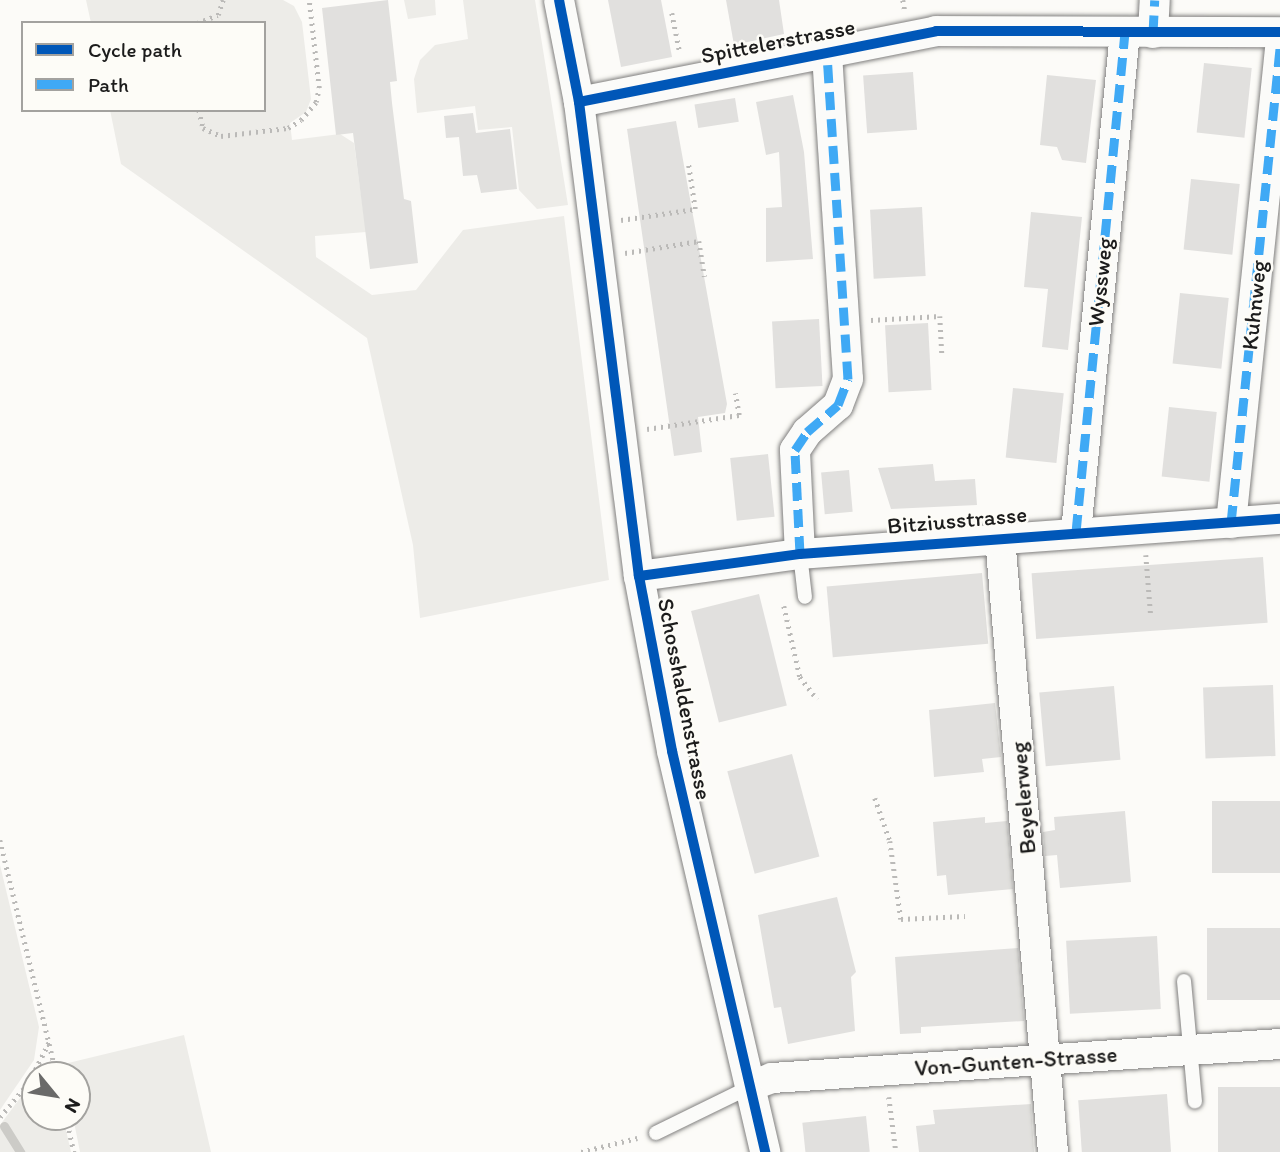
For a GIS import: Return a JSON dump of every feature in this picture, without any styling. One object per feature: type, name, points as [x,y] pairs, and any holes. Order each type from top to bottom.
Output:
[{"type":"street","name":"Schosshaldenstrasse","points":[[559,0],[579,102],[639,576],[672,751],[753,1085],[765,1152]]},
{"type":"street","points":[[1139,32],[1155,0]]},
{"type":"street","name":"Spittelerstrasse","points":[[579,102],[951,30],[1280,32]]},
{"type":"street","name":"Wyssweg","points":[[1076,532],[1139,32]]},
{"type":"street","name":"Kuhnweg","points":[[1231,523],[1280,46]]},
{"type":"street","points":[[800,554],[793,462],[800,440],[838,405],[846,388],[845,322],[827,52]]},
{"type":"street","name":"Bitziusstrasse","points":[[639,576],[800,554],[1280,519]]},
{"type":"street","name":"Beyelerweg","points":[[1000,538],[1053,1152]]},
{"type":"street","name":"Von-Gunten-Strasse","points":[[753,1085],[772,1078],[1280,1044]]},
{"type":"lane","points":[[800,554],[805,597]]},
{"type":"lane","points":[[1184,981],[1195,1102]]},
{"type":"lane","points":[[656,1133],[753,1085]]},
{"type":"path","points":[[202,21],[218,15],[223,0]]},
{"type":"path","points":[[199,112],[203,128],[221,136],[288,128],[302,120],[319,88],[309,0]]},
{"type":"path","points":[[672,13],[681,57]]},
{"type":"path","points":[[614,221],[695,209],[688,162]]},
{"type":"path","points":[[617,254],[699,241],[705,277]]},
{"type":"path","points":[[845,322],[940,316],[942,355]]},
{"type":"path","points":[[642,430],[739,415],[735,393]]},
{"type":"path","points":[[1146,546],[1151,617]]},
{"type":"path","points":[[782,599],[800,677],[817,699]]},
{"type":"path","points":[[875,798],[891,841],[901,919],[965,916]]},
{"type":"path","points":[[0,840],[54,1061]]},
{"type":"path","points":[[0,1117],[29,1082],[49,1041]]},
{"type":"path","points":[[889,1093],[896,1152]]},
{"type":"path","points":[[69,1131],[74,1152]]},
{"type":"path","points":[[580,1152],[656,1133]]},
{"type":"shaded area","points":[[86,0],[283,0],[294,6],[302,22],[311,99],[306,112],[290,123],[292,140],[340,134],[354,143],[366,232],[315,236],[316,257],[372,295],[416,290],[463,230],[564,216],[609,580],[420,618],[413,545],[367,338],[121,164],[110,112],[266,112],[266,21],[91,21]]},
{"type":"shaded area","points":[[404,0],[435,0],[436,15],[408,19]]},
{"type":"shaded area","points":[[463,0],[535,0],[568,205],[537,209],[519,190],[512,127],[478,130],[475,106],[417,113],[414,79],[420,60],[435,45],[468,39]]},
{"type":"shaded area","points":[[0,865],[39,1027],[34,1060],[21,1061],[21,1079],[0,1110]]},
{"type":"shaded area","points":[[184,1035],[211,1152],[80,1152],[76,1131],[91,1131],[91,1061],[76,1061]]},
{"type":"shaded area","points":[[21,1097],[21,1131],[66,1131],[71,1152],[0,1152],[0,1125]]},
{"type":"building","points":[[388,0],[397,81],[390,82],[392,103],[404,199],[411,201],[418,263],[370,269],[353,133],[336,135],[322,8]]},
{"type":"building","points":[[608,0],[661,0],[672,57],[621,67]]},
{"type":"building","points":[[726,0],[779,0],[784,34],[734,45]]},
{"type":"building","points":[[1204,63],[1252,68],[1244,138],[1197,133]]},
{"type":"building","points":[[913,72],[917,130],[867,133],[863,75]]},
{"type":"building","points":[[1047,75],[1096,80],[1086,163],[1062,160],[1057,147],[1040,145]]},
{"type":"building","points":[[793,95],[804,152],[813,259],[766,262],[766,208],[782,207],[779,152],[766,155],[756,102]]},
{"type":"building","points":[[735,98],[739,122],[698,128],[695,104]]},
{"type":"building","points":[[473,113],[476,133],[510,129],[517,189],[481,193],[477,175],[463,176],[459,137],[446,138],[444,116]]},
{"type":"building","points":[[676,121],[727,404],[725,413],[698,417],[702,452],[674,456],[627,129]]},
{"type":"building","points":[[1191,179],[1240,184],[1232,255],[1184,250]]},
{"type":"building","points":[[922,207],[926,276],[874,279],[870,210]]},
{"type":"building","points":[[1031,212],[1082,217],[1068,350],[1042,347],[1048,289],[1024,287]]},
{"type":"building","points":[[1180,293],[1229,298],[1221,369],[1173,364]]},
{"type":"building","points":[[819,319],[823,386],[776,388],[772,321]]},
{"type":"building","points":[[928,323],[932,390],[889,392],[885,325]]},
{"type":"building","points":[[1013,388],[1064,393],[1056,463],[1006,458]]},
{"type":"building","points":[[1169,407],[1217,412],[1209,482],[1162,477]]},
{"type":"building","points":[[768,454],[775,517],[737,521],[730,458]]},
{"type":"building","points":[[933,464],[935,481],[975,479],[977,505],[891,509],[878,468]]},
{"type":"building","points":[[849,470],[853,512],[825,514],[821,472]]},
{"type":"building","points":[[1263,557],[1268,623],[1036,639],[1032,573]]},
{"type":"building","points":[[982,573],[988,644],[833,657],[827,587]]},
{"type":"building","points":[[759,594],[787,706],[719,723],[691,611]]},
{"type":"building","points":[[1273,685],[1275,756],[1206,758],[1203,687]]},
{"type":"building","points":[[1114,686],[1120,760],[1046,766],[1039,693]]},
{"type":"building","points":[[995,703],[1001,757],[982,759],[984,772],[934,777],[929,710]]},
{"type":"building","points":[[792,754],[819,856],[755,874],[727,771]]},
{"type":"building","points":[[1212,801],[1280,801],[1280,873],[1212,873]]},
{"type":"building","points":[[1125,811],[1131,882],[1060,888],[1057,855],[1045,856],[1043,832],[1055,830],[1054,817]]},
{"type":"building","points":[[985,817],[985,823],[1007,821],[1013,889],[948,895],[946,875],[937,876],[933,822]]},
{"type":"building","points":[[837,897],[856,972],[851,977],[855,1031],[788,1044],[781,1007],[774,1008],[758,915]]},
{"type":"building","points":[[1207,928],[1280,928],[1280,1000],[1207,1000]]},
{"type":"building","points":[[1157,936],[1161,1009],[1070,1014],[1066,941]]},
{"type":"building","points":[[1018,948],[1024,1021],[921,1027],[921,1033],[900,1034],[895,957]]},
{"type":"building","points":[[1218,1087],[1280,1087],[1280,1152],[1218,1152]]},
{"type":"building","points":[[1167,1094],[1171,1152],[1082,1152],[1078,1100]]},
{"type":"building","points":[[1031,1104],[1034,1152],[919,1152],[916,1126],[935,1124],[933,1110]]},
{"type":"building","points":[[866,1116],[870,1152],[805,1152],[802,1123]]},
{"type":"waterway","points":[[4,1126],[20,1152]]},
{"type":"marked path","points":[[1153,33],[1155,0]]},
{"type":"marked path","points":[[1076,532],[1125,32]]},
{"type":"marked path","points":[[1231,523],[1280,46]]},
{"type":"marked path","points":[[800,554],[795,450],[807,432],[838,405],[848,379],[827,52]]},
{"type":"cycle path","points":[[559,0],[579,102],[639,576],[672,751],[765,1152]]},
{"type":"cycle path","points":[[579,102],[936,31],[1280,32]]},
{"type":"cycle path","points":[[639,576],[800,554],[1280,519]]}]
